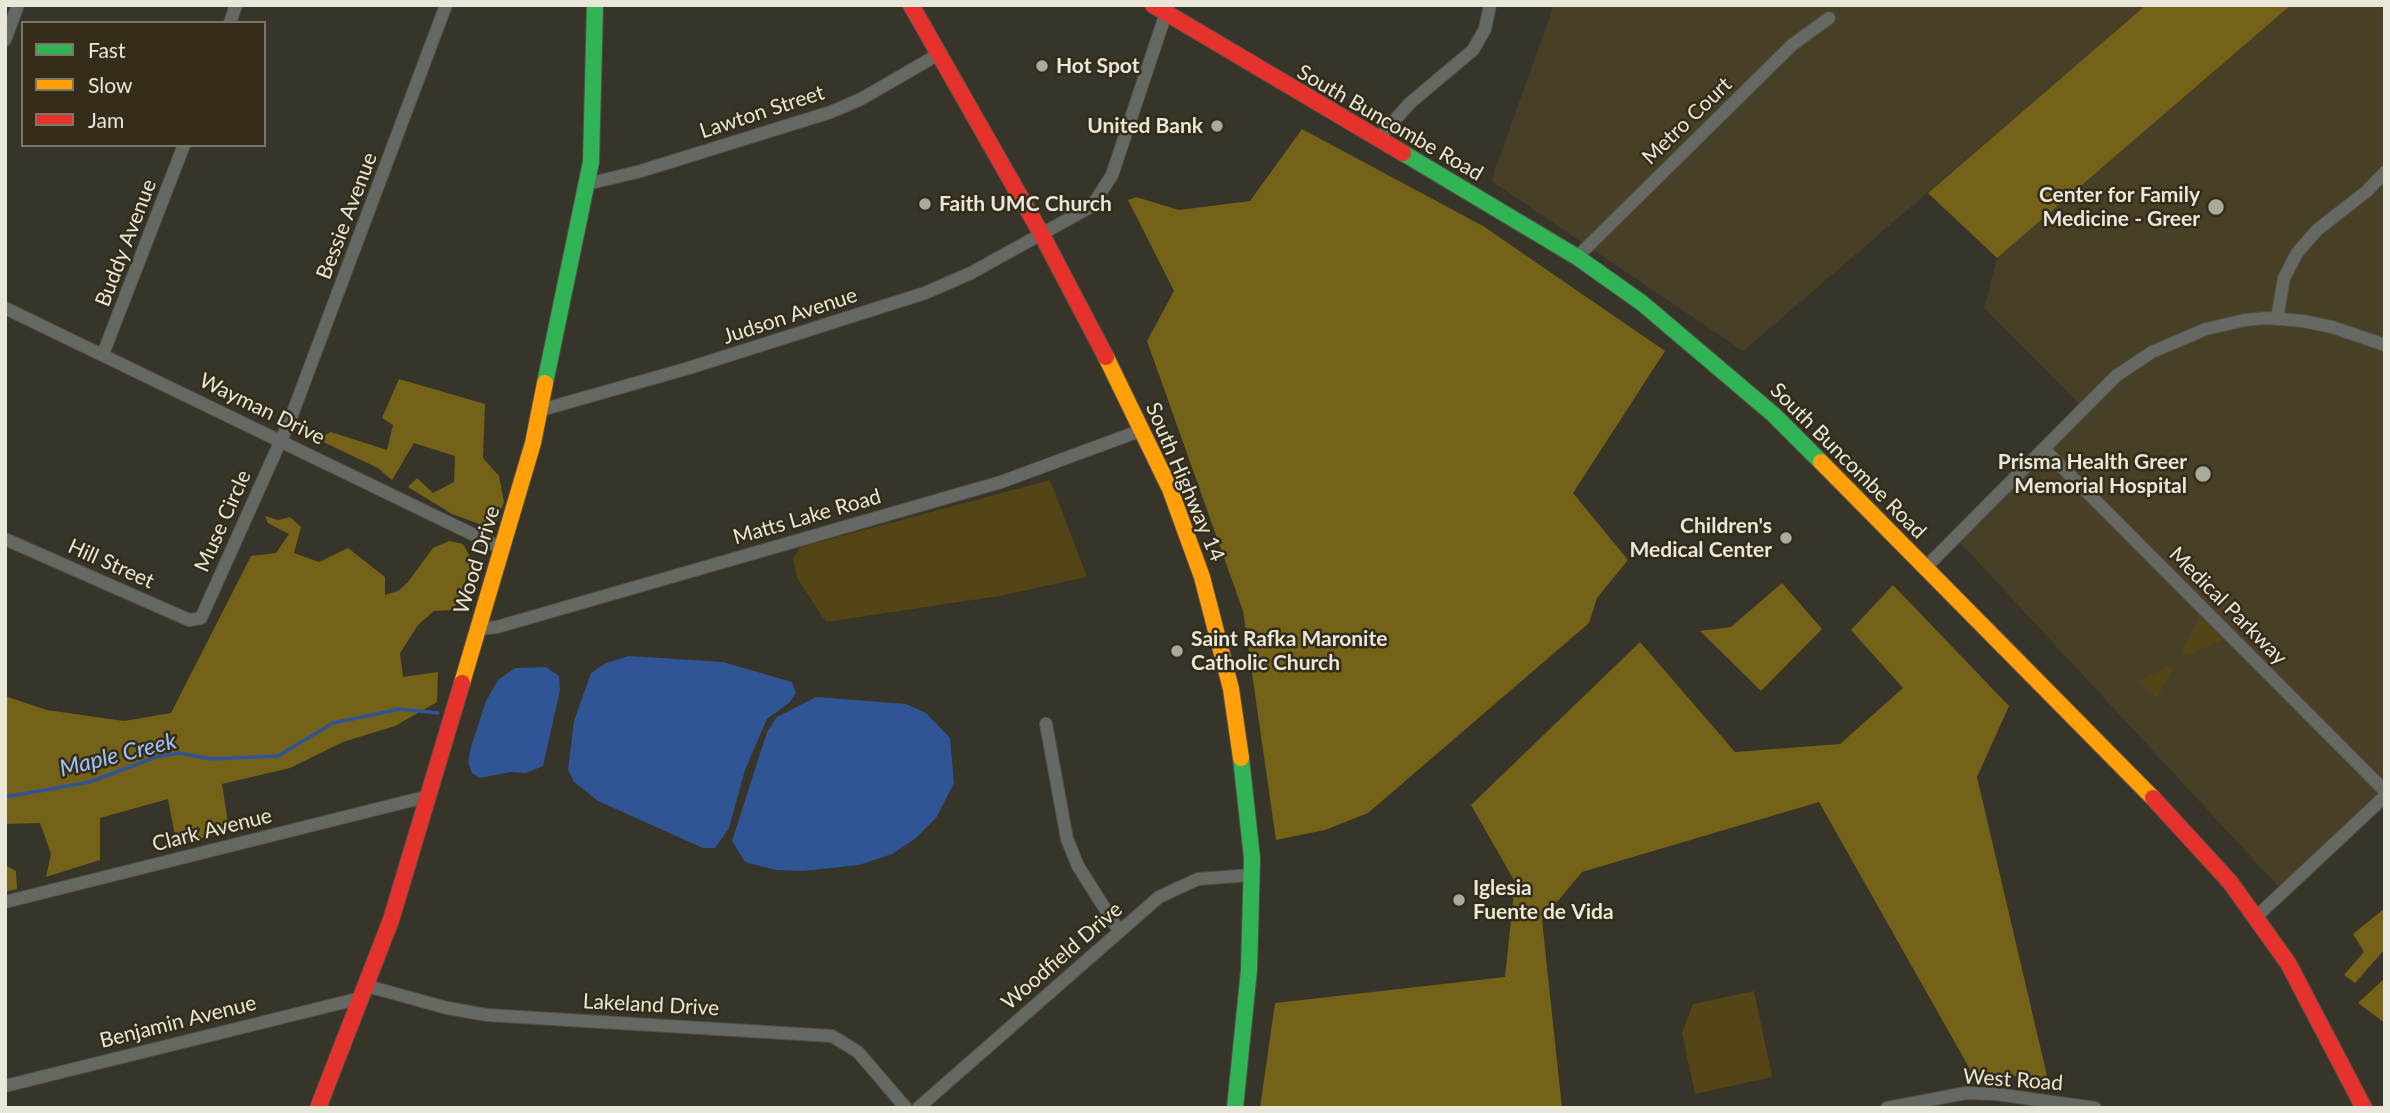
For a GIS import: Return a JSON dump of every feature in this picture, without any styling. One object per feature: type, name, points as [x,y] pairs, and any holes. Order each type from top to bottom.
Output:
[{"type":"main road","name":"Wood Drive","points":[[318,1108],[364,992],[429,796],[501,548],[523,482],[541,410],[587,184],[593,131],[595,5]]},
{"type":"main road","name":"South Highway 14","points":[[911,5],[1042,236],[1142,430],[1185,526],[1218,633],[1240,745],[1252,858],[1249,970],[1235,1108]]},
{"type":"main road","name":"South Buncombe Road","points":[[1162,8],[1577,257],[1642,303],[1718,365],[1798,438],[2171,814],[2223,873],[2302,987],[2364,1108]]},
{"type":"street","points":[[5,40],[18,5]]},
{"type":"street","name":"Bessie Avenue","points":[[281,439],[446,5]]},
{"type":"street","points":[[1378,139],[1410,103],[1473,50],[1485,29],[1490,5]]},
{"type":"street","name":"Judson Avenue","points":[[541,410],[689,369],[925,293],[1042,236],[1091,206],[1112,175],[1162,8]]},
{"type":"street","name":"Metro Court","points":[[1577,257],[1792,46],[1829,18]]},
{"type":"street","name":"Lawton Street","points":[[587,184],[640,171],[831,112],[861,99],[939,54]]},
{"type":"street","name":"Buddy Avenue","points":[[103,354],[183,147]]},
{"type":"street","points":[[2277,319],[2284,278],[2297,253],[2317,230],[2367,191],[2385,172]]},
{"type":"street","name":"Wayman Drive","points":[[5,308],[281,439],[501,548]]},
{"type":"street","points":[[1926,567],[2116,376],[2152,352],[2206,330],[2245,320],[2277,319],[2332,327],[2385,345]]},
{"type":"street","name":"Matts Lake Road","points":[[478,629],[497,627],[1001,482],[1142,430]]},
{"type":"street","name":"Muse Circle","points":[[201,618],[281,439]]},
{"type":"street","name":"Medical Parkway","points":[[2044,449],[2385,793]]},
{"type":"street","name":"Hill Street","points":[[5,539],[189,620],[201,618]]},
{"type":"street","points":[[1046,724],[1067,839],[1078,866],[1119,930]]},
{"type":"street","points":[[2256,917],[2385,793]]},
{"type":"street","name":"Clark Avenue","points":[[5,902],[429,796]]},
{"type":"street","name":"Woodfield Drive","points":[[918,1108],[1159,897],[1183,884],[1212,877],[1251,875]]},
{"type":"street","name":"Benjamin Avenue","points":[[5,1086],[364,992]]},
{"type":"street","name":"Lakeland Drive","points":[[364,992],[487,1015],[832,1036],[852,1046],[906,1108]]},
{"type":"street","name":"West Road","points":[[1887,1108],[1966,1093],[1996,1094],[2095,1108]]},
{"type":"shaded area","points":[[1554,5],[2146,5],[1743,351],[1491,181]]},
{"type":"shaded area","points":[[2146,5],[2291,5],[1997,258],[1928,193]]},
{"type":"shaded area","name":"Prisma Health Greer Memorial Hospital","points":[[2291,5],[2385,5],[2385,807],[2288,897],[1955,537],[2086,411],[1984,308],[1997,258]]},
{"type":"shaded area","points":[[1302,129],[1483,226],[1665,351],[1573,493],[1628,560],[1597,598],[1589,623],[1368,813],[1325,830],[1276,840],[1243,611],[1147,341],[1174,291],[1128,200],[1136,197],[1179,210],[1250,201]]},
{"type":"shaded area","points":[[399,379],[485,404],[483,458],[499,476],[504,502],[493,529],[452,514],[408,487],[417,478],[433,493],[454,482],[455,456],[414,443],[392,480],[378,468],[317,439],[331,432],[387,450],[393,425],[382,418]]},
{"type":"shaded area","points":[[1050,480],[1087,577],[999,596],[826,622],[797,578],[793,558],[801,547]]},
{"type":"shaded area","points":[[265,516],[278,520],[290,517],[301,527],[294,553],[319,562],[348,548],[385,577],[385,595],[398,591],[408,582],[433,548],[449,541],[463,544],[473,562],[454,610],[434,611],[418,625],[400,653],[403,677],[438,672],[437,702],[395,726],[343,742],[290,768],[222,784],[229,830],[177,846],[168,799],[100,818],[100,860],[46,877],[51,854],[40,823],[5,824],[5,696],[47,710],[124,721],[171,713],[251,556],[276,553],[289,534],[268,523]]},
{"type":"shaded area","points":[[1782,583],[1822,629],[1761,691],[1700,631],[1731,627]]},
{"type":"shaded area","points":[[1893,585],[2009,706],[1977,777],[2048,1080],[1971,1071],[1819,802],[1582,872],[1542,920],[1562,1108],[1260,1108],[1275,1003],[1505,977],[1515,882],[1471,805],[1640,642],[1735,752],[1840,744],[1903,688],[1851,630]]},
{"type":"shaded area","points":[[2200,617],[2223,640],[2186,656],[2182,652]]},
{"type":"shaded area","points":[[2169,665],[2173,669],[2157,698],[2139,681]]},
{"type":"shaded area","points":[[5,865],[16,871],[17,889],[5,892]]},
{"type":"shaded area","points":[[2385,908],[2385,949],[2355,983],[2344,975],[2364,952],[2353,934]]},
{"type":"shaded area","points":[[2385,978],[2385,1023],[2358,1003]]},
{"type":"shaded area","points":[[1754,991],[1772,1077],[1695,1094],[1682,1033],[1693,1004]]},
{"type":"water","points":[[629,656],[723,662],[792,682],[796,693],[789,703],[767,719],[745,770],[729,828],[715,848],[703,848],[598,801],[574,782],[568,770],[574,721],[591,673],[606,663]]},
{"type":"water","points":[[546,667],[559,676],[560,690],[543,766],[526,773],[511,772],[480,778],[472,773],[468,762],[471,747],[486,701],[498,680],[515,668]]},
{"type":"water","points":[[816,697],[906,704],[926,713],[950,738],[954,783],[936,818],[916,838],[892,854],[859,865],[803,871],[776,870],[745,862],[732,841],[767,732],[777,717]]},
{"type":"waterway","name":"Maple Creek","points":[[5,797],[90,782],[156,757],[179,753],[211,759],[278,756],[333,723],[400,709],[438,713]]},
{"type":"traffic: fast","points":[[545,383],[591,162],[595,5]]},
{"type":"traffic: fast","points":[[1403,153],[1577,257],[1642,303],[1774,415],[1821,462]]},
{"type":"traffic: fast","points":[[1235,1108],[1249,970],[1252,858],[1241,758]]},
{"type":"traffic: slow","points":[[1106,357],[1170,489],[1202,577],[1231,689],[1241,758]]},
{"type":"traffic: slow","points":[[462,683],[533,443],[545,383]]},
{"type":"traffic: slow","points":[[1821,462],[2153,798]]},
{"type":"traffic: jam","points":[[911,5],[1042,235],[1106,357]]},
{"type":"traffic: jam","points":[[1153,5],[1403,153]]},
{"type":"traffic: jam","points":[[318,1108],[391,920],[462,683]]},
{"type":"traffic: jam","points":[[2153,798],[2230,882],[2288,963],[2364,1108]]},
{"type":"place","name":"Hot Spot","points":[[1042,66]]},
{"type":"place","name":"United Bank","points":[[1217,126]]},
{"type":"place","name":"Faith UMC Church","points":[[925,204]]},
{"type":"place","name":"Center for Family Medicine - Greer","points":[[2216,207]]},
{"type":"place","name":"Prisma Health Greer Memorial Hospital","points":[[2203,474]]},
{"type":"place","name":"Children's Medical Center","points":[[1786,538]]},
{"type":"place","name":"Saint Rafka Maronite Catholic Church","points":[[1177,651]]},
{"type":"place","name":"Iglesia Fuente de Vida","points":[[1459,900]]}]
